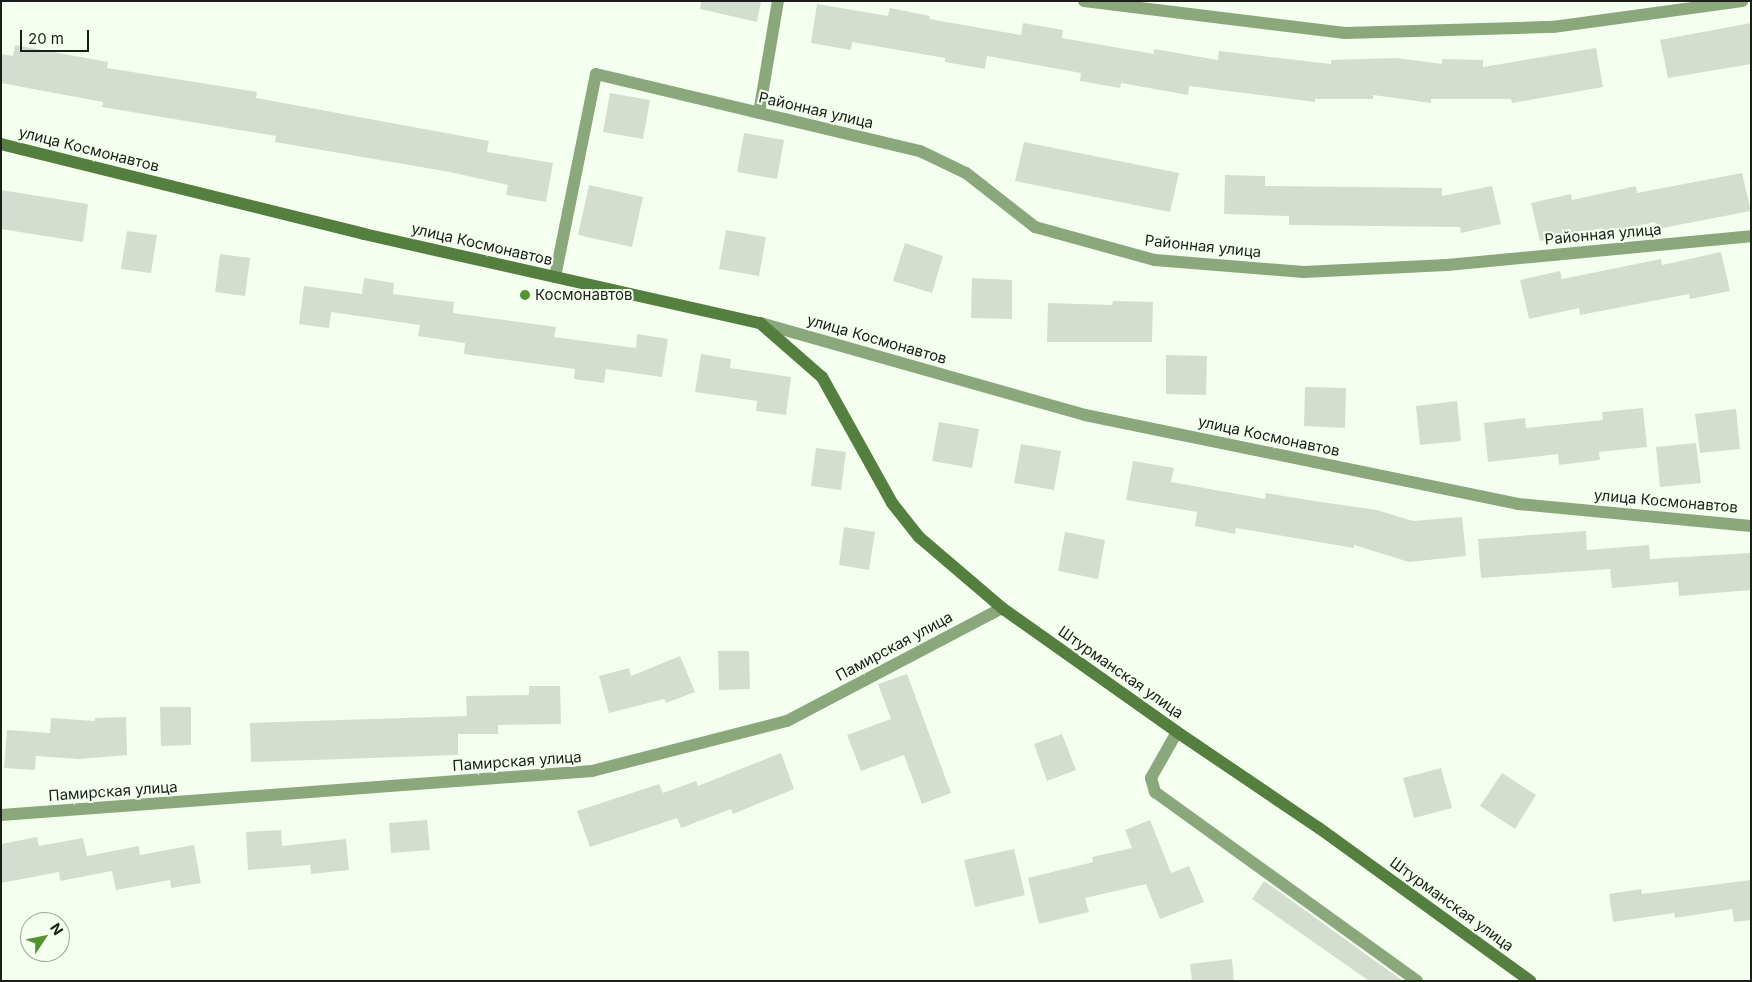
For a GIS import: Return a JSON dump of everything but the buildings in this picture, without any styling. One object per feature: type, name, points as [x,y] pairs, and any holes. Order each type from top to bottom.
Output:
[{"type":"street","points":[[758,113],[778,1]]},
{"type":"street","points":[[1084,1],[1345,33],[1553,27],[1742,1]]},
{"type":"street","name":"Районная улица","points":[[555,278],[596,74],[920,151],[966,173],[1035,227],[1156,260],[1304,272],[1447,265],[1751,236]]},
{"type":"street","name":"улица Космонавтов","points":[[1,144],[364,234],[760,324],[1085,415],[1518,504],[1751,526]]},
{"type":"street","name":"Штурманская улица","points":[[760,324],[822,376],[892,503],[918,537],[1002,608],[1177,732],[1319,828],[1530,981]]},
{"type":"street","name":"Памирская улица","points":[[1,815],[592,771],[787,721],[1002,608]]},
{"type":"street","points":[[1177,732],[1151,778],[1154,792],[1417,981]]},
{"type":"place","name":"Космонавтов","points":[[525,295]]}]
